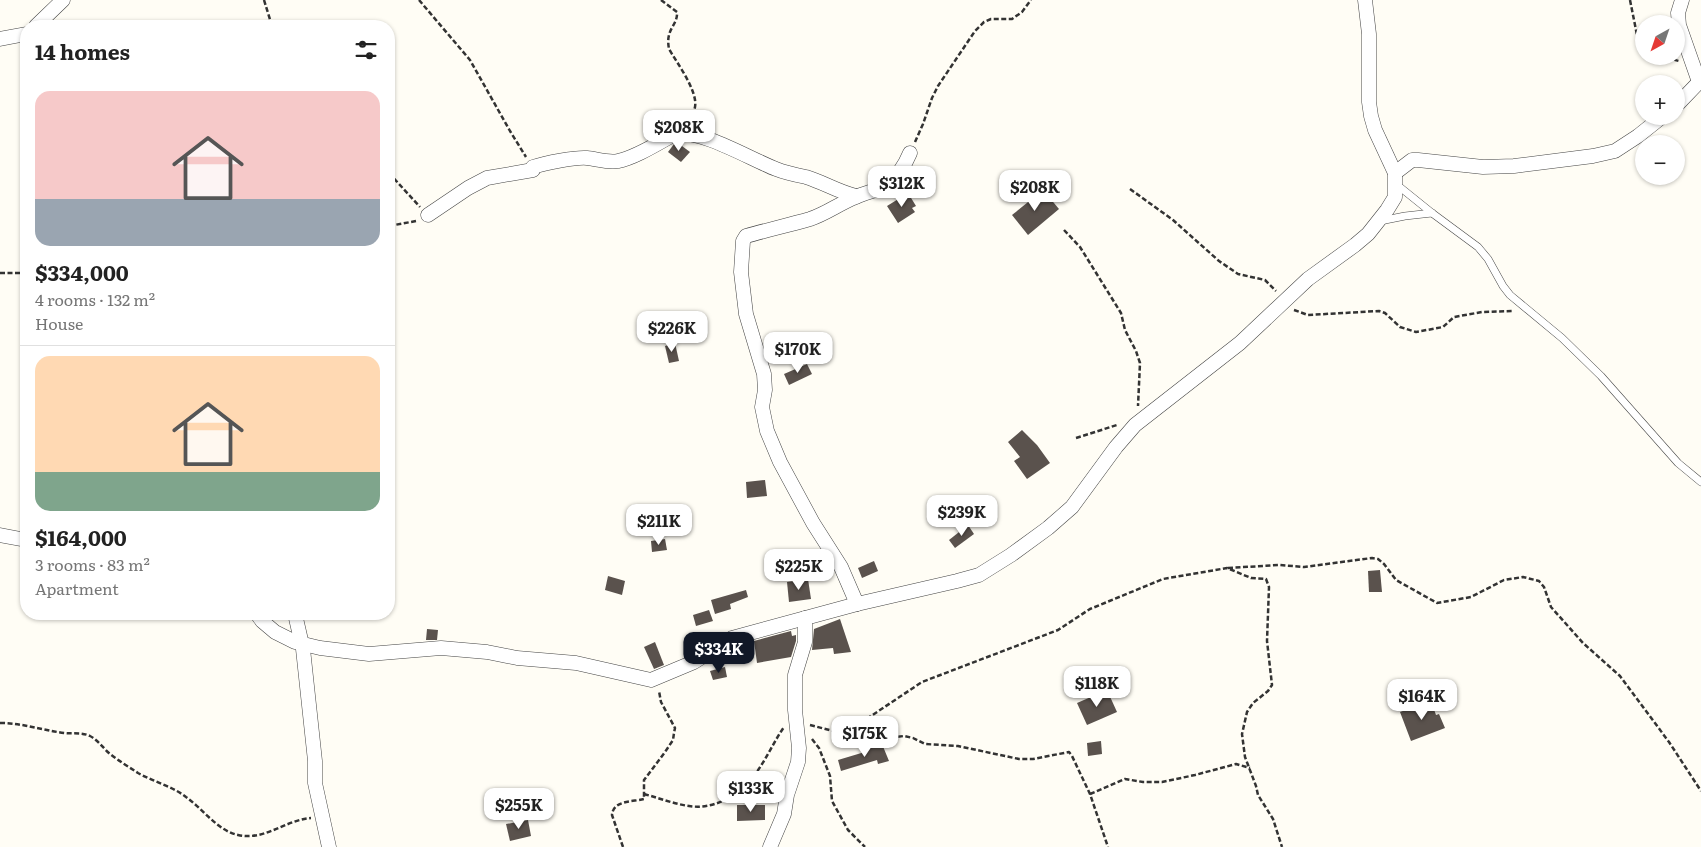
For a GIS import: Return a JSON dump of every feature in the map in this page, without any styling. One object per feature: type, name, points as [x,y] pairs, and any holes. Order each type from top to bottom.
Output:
[{"type":"street","points":[[42,20],[63,0]]},
{"type":"street","points":[[261,620],[275,632],[295,642],[302,642],[320,648],[369,654],[441,648],[487,652],[517,658],[576,663],[646,680],[659,677],[694,662],[732,638],[857,604],[979,575],[1048,528],[1072,507],[1136,422],[1240,343],[1308,279],[1368,234],[1395,197],[1396,178],[1374,130],[1371,116],[1369,102],[1370,34],[1365,0]]},
{"type":"street","points":[[1682,0],[1678,13],[1679,25],[1700,81],[1685,97]]},
{"type":"street","points":[[0,39],[20,35]]},
{"type":"street","points":[[1396,178],[1412,160],[1459,163],[1483,167],[1514,166],[1593,156],[1615,150],[1652,125]]},
{"type":"street","points":[[428,215],[468,188],[487,178],[533,170],[533,167],[547,163],[586,158],[617,162],[675,134],[684,132],[716,142],[776,170],[806,178],[843,193],[856,196]]},
{"type":"street","points":[[857,604],[841,567],[813,523],[780,462],[767,431],[762,407],[765,390],[764,374],[746,314],[741,272],[742,247],[746,236],[812,218],[856,196],[878,190],[887,185],[904,166],[910,152]]},
{"type":"street","points":[[0,535],[20,539]]},
{"type":"street","points":[[770,847],[784,814],[787,795],[798,762],[796,675],[805,642],[805,618]]},
{"type":"street","points":[[296,620],[302,642],[316,783],[329,847]]},
{"type":"lane","points":[[1396,178],[1432,213],[1478,247],[1488,259],[1503,286],[1527,310],[1562,338],[1601,376],[1678,463],[1701,482]]},
{"type":"lane","points":[[1378,222],[1432,213]]},
{"type":"path","points":[[264,0],[270,20]]},
{"type":"path","points":[[419,0],[470,60],[533,170]]},
{"type":"path","points":[[661,0],[677,12],[677,19],[670,29],[668,42],[695,99],[695,107],[684,132]]},
{"type":"path","points":[[910,152],[921,130],[938,86],[975,31],[984,22],[991,19],[1012,19],[1022,12],[1031,0]]},
{"type":"path","points":[[1630,0],[1635,25]]},
{"type":"path","points":[[1685,60],[1692,60]]},
{"type":"path","points":[[395,179],[428,215],[418,220],[395,225]]},
{"type":"path","points":[[1130,189],[1173,220],[1219,261],[1238,274],[1246,277],[1260,278],[1269,282],[1278,294],[1279,305],[1308,315],[1379,311],[1385,313],[1400,327],[1416,332],[1443,327],[1457,316],[1482,312],[1527,310]]},
{"type":"path","points":[[1064,230],[1080,247],[1121,313],[1125,330],[1140,363],[1136,422],[1076,438]]},
{"type":"path","points":[[0,273],[20,273]]},
{"type":"path","points":[[852,736],[868,718],[922,682],[1051,633],[1090,609],[1163,579],[1227,568],[1304,567],[1372,558],[1384,564],[1396,580],[1437,603],[1471,596],[1504,580],[1523,577],[1539,581],[1544,587],[1551,607],[1583,643],[1620,676],[1670,742],[1701,791]]},
{"type":"path","points":[[1227,568],[1251,578],[1266,579],[1269,587],[1267,641],[1272,685],[1268,692],[1253,703],[1247,712],[1242,734],[1245,757],[1258,795],[1273,819],[1282,847]]},
{"type":"path","points":[[623,847],[614,822],[612,810],[619,804],[644,800],[644,780],[673,740],[675,728],[659,696],[659,677]]},
{"type":"path","points":[[644,794],[689,806],[708,806],[723,801],[736,793],[753,777],[796,716],[868,740],[904,736],[925,744],[958,746],[1019,759],[1034,759],[1069,752],[1090,794],[1108,847]]},
{"type":"path","points":[[0,723],[25,725],[90,736],[121,762],[140,774],[170,787],[186,797],[220,825],[238,835],[249,836],[271,833],[305,818],[322,817]]},
{"type":"path","points":[[811,737],[819,748],[830,776],[832,801],[848,830],[865,847]]},
{"type":"path","points":[[1090,794],[1125,779],[1143,782],[1162,782],[1195,776],[1236,764],[1250,768]]},
{"type":"building","points":[[678,143],[690,152],[681,162],[668,152],[674,144]]},
{"type":"building","points":[[1043,190],[1059,209],[1028,235],[1012,215]]},
{"type":"building","points":[[908,193],[916,206],[912,208],[915,212],[898,223],[887,206]]},
{"type":"building","points":[[675,343],[679,361],[669,363],[665,346]]},
{"type":"building","points":[[807,364],[812,374],[789,385],[784,374]]},
{"type":"building","points":[[1022,430],[1037,445],[1050,463],[1027,479],[1014,461],[1020,457],[1008,442]]},
{"type":"building","points":[[765,480],[767,496],[747,498],[746,482]]},
{"type":"building","points":[[968,525],[974,534],[955,548],[949,540]]},
{"type":"building","points":[[665,539],[667,550],[652,552],[651,541]]},
{"type":"building","points":[[874,561],[878,571],[862,578],[858,568]]},
{"type":"building","points":[[1380,570],[1382,592],[1369,592],[1368,571]]},
{"type":"building","points":[[608,576],[625,581],[622,595],[605,590]]},
{"type":"building","points":[[808,579],[811,599],[789,602],[787,582]]},
{"type":"building","points":[[746,590],[748,597],[730,604],[731,609],[715,614],[711,600]]},
{"type":"building","points":[[709,610],[713,621],[696,626],[693,615]]},
{"type":"building","points":[[840,619],[851,652],[834,654],[833,648],[812,650],[814,629]]},
{"type":"building","points":[[427,629],[438,630],[437,640],[426,640]]},
{"type":"building","points":[[791,631],[792,636],[796,635],[796,641],[791,657],[757,663],[754,641]]},
{"type":"building","points":[[655,642],[664,665],[654,669],[644,647]]},
{"type":"building","points":[[725,667],[727,677],[713,680],[710,671]]},
{"type":"building","points":[[1107,690],[1117,712],[1087,725],[1077,703]]},
{"type":"building","points":[[1431,701],[1436,715],[1439,714],[1445,728],[1411,741],[1400,712]]},
{"type":"building","points":[[1101,741],[1102,754],[1088,756],[1087,743]]},
{"type":"building","points":[[882,744],[889,761],[878,764],[877,760],[841,771],[838,760],[868,751],[867,749]]},
{"type":"building","points":[[737,805],[765,805],[765,820],[737,821]]},
{"type":"building","points":[[528,820],[531,836],[510,841],[506,824]]}]
